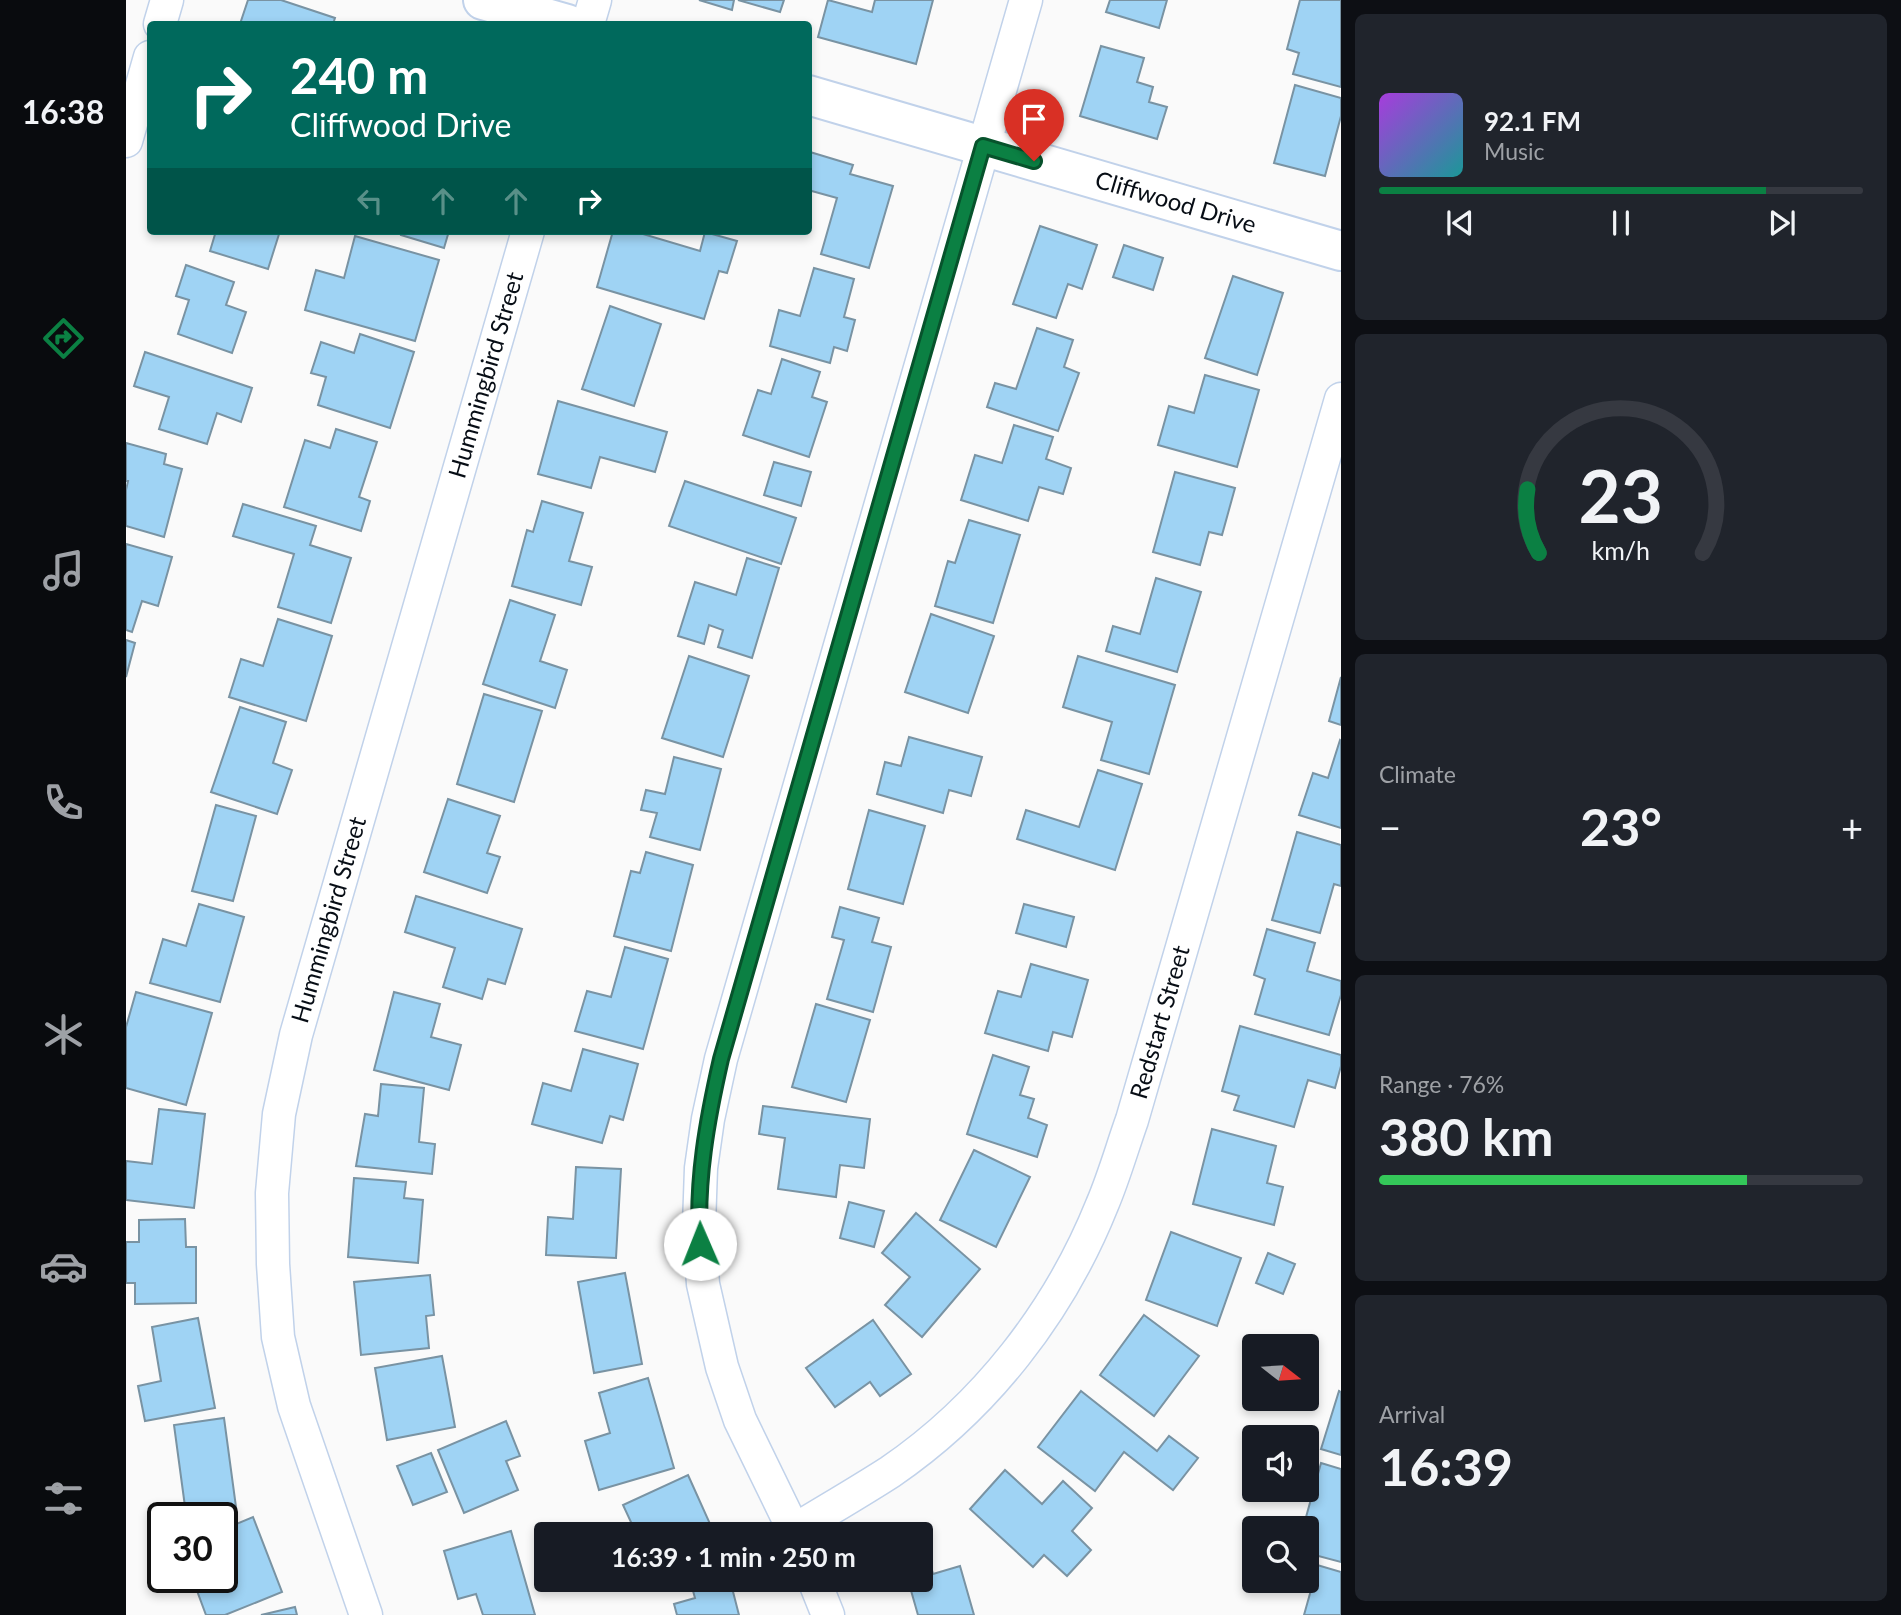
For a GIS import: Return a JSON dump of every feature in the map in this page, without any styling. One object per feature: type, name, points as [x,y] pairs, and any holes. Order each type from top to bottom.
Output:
[{"type":"street","points":[[161,21],[167,0]]},
{"type":"street","points":[[483,0],[556,21]]},
{"type":"street","points":[[589,21],[595,0]]},
{"type":"street","points":[[791,1522],[740,1420],[722,1367],[703,1283],[699,1225],[701,1168],[708,1119],[721,1059],[1026,0]]},
{"type":"street","points":[[126,141],[147,68]]},
{"type":"street","name":"Cliffwood Drive","points":[[812,96],[1341,251]]},
{"type":"street","name":"Hummingbird Street","points":[[366,1615],[294,1406],[278,1337],[272,1264],[272,1192],[279,1114],[296,1035],[527,235]]},
{"type":"street","name":"Redstart Street","points":[[813,1522],[891,1471],[951,1423],[1009,1364],[1045,1316],[1075,1264],[1102,1205],[1132,1120],[1341,399]]},
{"type":"street","points":[[819,1592],[828,1615]]},
{"type":"building","points":[[248,0],[281,0],[335,18],[334,21],[241,21]]},
{"type":"building","points":[[699,0],[734,0],[732,10]]},
{"type":"building","points":[[738,0],[784,0],[780,12]]},
{"type":"building","points":[[828,0],[872,12],[875,0],[933,0],[916,64],[818,37]]},
{"type":"building","points":[[1110,0],[1167,0],[1159,28],[1106,12]]},
{"type":"building","points":[[1300,0],[1341,0],[1341,87],[1293,74],[1299,53],[1287,49]]},
{"type":"building","points":[[1101,46],[1144,58],[1137,82],[1153,87],[1149,102],[1167,107],[1157,139],[1080,116]]},
{"type":"building","points":[[1295,85],[1341,98],[1341,116],[1325,176],[1274,163]]},
{"type":"building","points":[[812,153],[853,165],[850,174],[893,186],[869,268],[821,254],[837,198],[812,191]]},
{"type":"building","points":[[1040,226],[1097,245],[1082,289],[1068,284],[1056,318],[1013,304]]},
{"type":"building","points":[[215,235],[279,235],[268,269],[210,251]]},
{"type":"building","points":[[401,235],[448,235],[444,248]]},
{"type":"building","points":[[612,235],[646,235],[700,251],[704,235],[737,241],[727,273],[719,271],[704,319],[597,287]]},
{"type":"building","points":[[355,236],[439,260],[415,341],[305,310],[316,270],[344,278]]},
{"type":"building","points":[[1124,245],[1163,258],[1153,290],[1113,277]]},
{"type":"building","points":[[186,265],[234,282],[226,305],[246,312],[232,353],[178,334],[189,300],[176,296]]},
{"type":"building","points":[[814,268],[854,279],[844,317],[855,320],[847,351],[834,347],[830,363],[770,346],[779,310],[800,316]]},
{"type":"building","points":[[1233,276],[1283,293],[1257,375],[1205,358]]},
{"type":"building","points":[[610,306],[661,324],[634,406],[582,389]]},
{"type":"building","points":[[1037,328],[1073,340],[1064,367],[1079,373],[1058,431],[987,407],[995,383],[1016,389]]},
{"type":"building","points":[[360,334],[414,352],[390,428],[318,405],[326,377],[311,373],[321,342],[354,353]]},
{"type":"building","points":[[145,352],[252,388],[241,422],[217,413],[207,444],[159,429],[169,397],[134,386]]},
{"type":"building","points":[[782,359],[820,372],[812,397],[827,402],[809,457],[743,435],[758,390],[771,394]]},
{"type":"building","points":[[1205,375],[1259,390],[1237,467],[1158,445],[1169,406],[1194,413]]},
{"type":"building","points":[[558,401],[667,432],[655,472],[600,457],[591,488],[538,474]]},
{"type":"building","points":[[1014,425],[1053,437],[1046,459],[1071,468],[1063,494],[1039,487],[1028,521],[961,500],[975,455],[1002,463]]},
{"type":"building","points":[[336,429],[377,442],[359,497],[370,501],[361,531],[284,507],[305,440],[330,448]]},
{"type":"building","points":[[126,443],[166,454],[164,464],[182,469],[164,537],[126,526]]},
{"type":"building","points":[[774,462],[811,472],[801,506],[764,495]]},
{"type":"building","points":[[1175,472],[1235,488],[1222,535],[1209,532],[1200,565],[1153,552]]},
{"type":"building","points":[[685,481],[796,518],[781,564],[669,526]]},
{"type":"building","points":[[542,501],[583,513],[569,561],[592,567],[581,605],[512,586],[527,530],[533,532]]},
{"type":"building","points":[[243,504],[316,526],[310,545],[351,558],[331,623],[278,607],[294,554],[233,536]]},
{"type":"building","points":[[969,520],[1020,535],[993,623],[935,606],[948,561],[955,563]]},
{"type":"building","points":[[126,544],[172,557],[158,606],[142,601],[132,632],[126,630]]},
{"type":"building","points":[[747,558],[779,568],[752,658],[718,647],[723,630],[709,625],[704,644],[678,636],[695,582],[736,595]]},
{"type":"building","points":[[1156,578],[1201,592],[1177,672],[1106,651],[1113,626],[1140,634]]},
{"type":"building","points":[[510,600],[555,615],[540,661],[567,670],[555,708],[483,684]]},
{"type":"building","points":[[931,614],[994,636],[968,713],[905,692]]},
{"type":"building","points":[[278,619],[332,636],[306,721],[229,697],[241,659],[263,666]]},
{"type":"building","points":[[126,640],[135,643],[126,677]]},
{"type":"building","points":[[689,656],[749,676],[723,757],[662,738]]},
{"type":"building","points":[[1078,656],[1175,685],[1149,774],[1101,760],[1112,722],[1063,707]]},
{"type":"building","points":[[1341,677],[1341,725],[1329,721]]},
{"type":"building","points":[[484,694],[542,711],[514,802],[457,784]]},
{"type":"building","points":[[240,707],[286,722],[273,763],[292,770],[277,814],[211,792]]},
{"type":"building","points":[[909,737],[982,757],[971,796],[949,790],[943,813],[877,794],[885,762],[901,766]]},
{"type":"building","points":[[1340,740],[1341,828],[1299,815],[1313,773],[1328,778]]},
{"type":"building","points":[[674,757],[721,769],[700,850],[650,837],[657,813],[641,810],[646,790],[665,794]]},
{"type":"building","points":[[1098,770],[1142,784],[1115,870],[1017,839],[1026,810],[1079,827]]},
{"type":"building","points":[[448,799],[500,816],[487,853],[500,857],[487,893],[424,872]]},
{"type":"building","points":[[216,805],[256,816],[233,901],[192,891]]},
{"type":"building","points":[[869,810],[925,826],[903,904],[848,889]]},
{"type":"building","points":[[1297,832],[1341,845],[1341,886],[1334,884],[1320,933],[1272,920]]},
{"type":"building","points":[[646,852],[693,865],[671,951],[614,936],[631,871],[640,873]]},
{"type":"building","points":[[416,896],[522,929],[505,984],[488,979],[482,999],[443,987],[455,948],[405,932]]},
{"type":"building","points":[[199,904],[244,917],[220,1002],[150,983],[163,939],[186,946]]},
{"type":"building","points":[[1024,904],[1074,917],[1066,947],[1016,933]]},
{"type":"building","points":[[840,907],[879,918],[872,942],[891,947],[873,1012],[827,999],[844,940],[832,937]]},
{"type":"building","points":[[1267,929],[1315,943],[1307,971],[1341,981],[1341,995],[1329,1035],[1255,1014],[1265,979],[1254,975]]},
{"type":"building","points":[[625,947],[668,959],[643,1049],[575,1031],[587,991],[611,997]]},
{"type":"building","points":[[1031,964],[1088,980],[1072,1037],[1053,1032],[1048,1051],[985,1033],[998,991],[1021,997]]},
{"type":"building","points":[[136,992],[212,1013],[186,1105],[126,1088],[126,1027]]},
{"type":"building","points":[[394,992],[440,1004],[431,1037],[461,1045],[449,1090],[374,1070]]},
{"type":"building","points":[[816,1004],[870,1020],[846,1102],[792,1087]]},
{"type":"building","points":[[1240,1026],[1341,1055],[1335,1088],[1308,1080],[1294,1127],[1234,1110],[1239,1096],[1222,1091]]},
{"type":"building","points":[[583,1049],[638,1064],[623,1120],[610,1116],[602,1143],[532,1124],[543,1083],[571,1091]]},
{"type":"building","points":[[993,1055],[1029,1067],[1020,1095],[1034,1099],[1028,1118],[1047,1125],[1037,1157],[967,1134]]},
{"type":"building","points":[[381,1084],[424,1088],[419,1142],[435,1144],[432,1174],[356,1166],[365,1114],[378,1116]]},
{"type":"building","points":[[763,1106],[870,1119],[864,1168],[840,1165],[836,1197],[778,1189],[785,1138],[759,1134]]},
{"type":"building","points":[[159,1109],[205,1114],[194,1208],[126,1200],[126,1161],[152,1164]]},
{"type":"building","points":[[1212,1129],[1276,1146],[1267,1183],[1283,1187],[1274,1225],[1193,1204]]},
{"type":"building","points":[[974,1150],[1030,1177],[996,1247],[940,1220]]},
{"type":"building","points":[[576,1167],[621,1169],[616,1258],[546,1255],[548,1217],[573,1219]]},
{"type":"building","points":[[354,1178],[406,1182],[404,1198],[423,1200],[418,1263],[348,1257]]},
{"type":"building","points":[[849,1202],[884,1211],[874,1247],[840,1238]]},
{"type":"building","points":[[916,1213],[980,1269],[922,1337],[885,1305],[910,1277],[882,1253]]},
{"type":"building","points":[[185,1219],[186,1247],[196,1247],[196,1303],[135,1304],[135,1283],[126,1283],[126,1242],[139,1242],[139,1220]]},
{"type":"building","points":[[1171,1232],[1241,1258],[1217,1326],[1146,1300]]},
{"type":"building","points":[[1268,1253],[1295,1264],[1283,1294],[1256,1283]]},
{"type":"building","points":[[625,1273],[642,1364],[594,1373],[578,1282]]},
{"type":"building","points":[[430,1275],[434,1315],[426,1316],[429,1348],[361,1355],[354,1282]]},
{"type":"building","points":[[1144,1315],[1199,1356],[1154,1416],[1100,1375]]},
{"type":"building","points":[[198,1318],[215,1408],[145,1421],[138,1386],[161,1381],[152,1327]]},
{"type":"building","points":[[873,1320],[911,1374],[880,1396],[870,1382],[835,1407],[806,1368]]},
{"type":"building","points":[[442,1356],[455,1427],[387,1440],[375,1368]]},
{"type":"building","points":[[648,1378],[674,1468],[599,1490],[585,1441],[610,1433],[599,1393]]},
{"type":"building","points":[[1081,1391],[1157,1451],[1169,1436],[1198,1458],[1173,1490],[1124,1452],[1095,1491],[1038,1447]]},
{"type":"building","points":[[1339,1391],[1341,1392],[1341,1455],[1321,1449]]},
{"type":"building","points":[[224,1418],[235,1502],[184,1502],[174,1425]]},
{"type":"building","points":[[506,1421],[520,1456],[506,1461],[518,1490],[464,1513],[438,1450]]},
{"type":"building","points":[[431,1453],[447,1492],[413,1505],[397,1466]]},
{"type":"building","points":[[1321,1463],[1341,1469],[1341,1562],[1319,1556],[1319,1516],[1306,1516],[1310,1502],[1319,1502]]},
{"type":"building","points":[[1005,1470],[1042,1504],[1063,1481],[1092,1508],[1072,1531],[1091,1550],[1067,1576],[1044,1555],[1033,1567],[970,1509]]},
{"type":"building","points":[[688,1475],[709,1522],[631,1522],[623,1505]]},
{"type":"building","points":[[253,1517],[282,1592],[225,1615],[206,1615],[198,1593],[238,1593],[238,1523]]},
{"type":"building","points":[[511,1531],[535,1615],[483,1615],[476,1594],[458,1599],[444,1551]]},
{"type":"building","points":[[960,1566],[974,1615],[918,1615],[911,1592],[933,1592],[933,1574]]},
{"type":"building","points":[[1319,1566],[1341,1572],[1341,1615],[1304,1615],[1310,1593],[1319,1593]]},
{"type":"building","points":[[693,1592],[733,1592],[739,1615],[677,1615],[674,1604],[695,1598]]},
{"type":"building","points":[[295,1607],[297,1615],[261,1615]]},
{"type":"route","points":[[700,1244],[701,1168],[721,1059],[983,146],[1034,161]]}]
